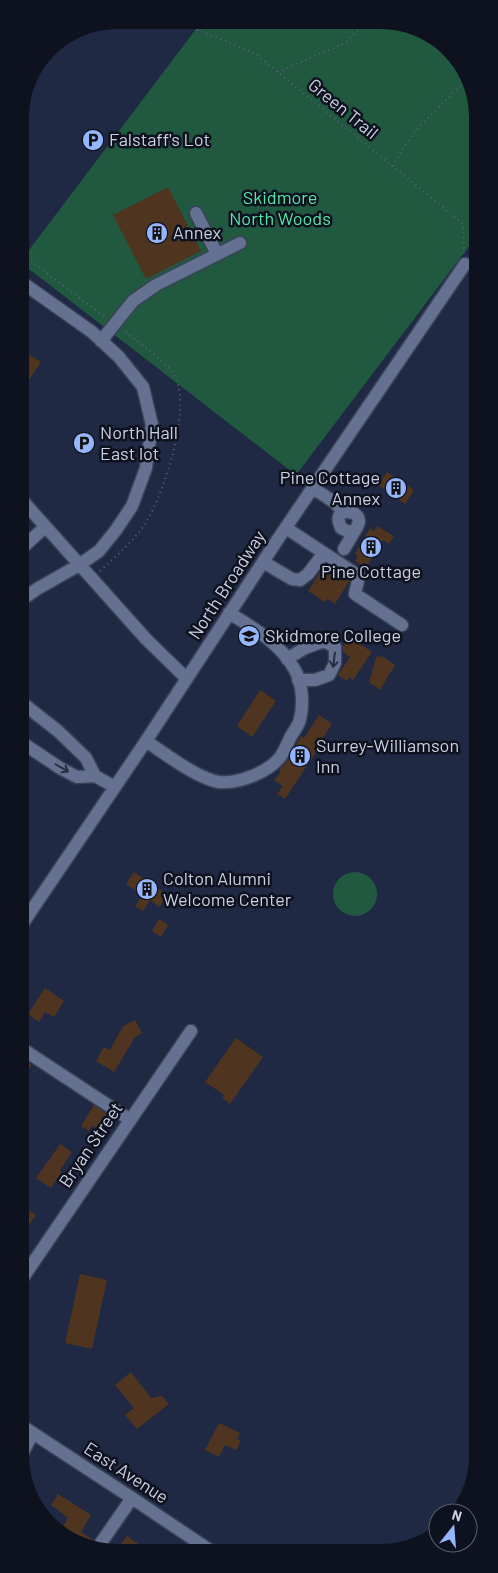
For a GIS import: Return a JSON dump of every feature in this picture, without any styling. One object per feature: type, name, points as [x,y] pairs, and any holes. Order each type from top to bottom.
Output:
[{"type":"street","points":[[196,212],[217,254]]},
{"type":"street","points":[[101,341],[133,302],[156,285],[240,243]]},
{"type":"street","name":"North Broadway","points":[[29,914],[146,741],[263,562],[465,264]]},
{"type":"street","points":[[29,288],[101,341],[119,357],[143,387],[152,425],[146,468],[132,506],[99,551],[29,594]]},
{"type":"street","points":[[313,488],[334,502],[343,511],[354,512],[358,517],[359,522],[344,549]]},
{"type":"street","points":[[29,508],[146,639],[186,678]]},
{"type":"street","points":[[29,542],[45,527]]},
{"type":"street","points":[[286,528],[359,576],[356,594],[402,625]]},
{"type":"street","points":[[263,562],[292,579],[300,580],[308,574],[324,553]]},
{"type":"street","points":[[146,741],[197,774],[218,782],[233,781],[252,776],[271,766],[280,756],[300,720],[302,692],[296,671],[279,648],[250,625],[229,613]]},
{"type":"street","points":[[287,659],[305,648],[324,641],[335,647],[336,663],[329,675],[315,680],[298,680]]},
{"type":"street","points":[[29,708],[58,731],[86,758],[95,776]]},
{"type":"street","points":[[29,747],[77,777],[95,776],[115,787]]},
{"type":"street","name":"Bryan Street","points":[[29,1269],[129,1119],[191,1031]]},
{"type":"street","points":[[29,1053],[129,1119]]},
{"type":"street","name":"East Avenue","points":[[29,1430],[201,1544]]},
{"type":"street","points":[[29,1441],[33,1433]]},
{"type":"street","points":[[101,1543],[132,1498]]},
{"type":"path","name":"Green Trail","points":[[196,29],[256,54],[463,224],[465,264]]},
{"type":"path","name":"Green Trail","points":[[278,72],[345,43],[359,29]]},
{"type":"path","points":[[392,166],[415,131],[462,84]]},
{"type":"path","points":[[29,259],[144,346],[173,373],[182,396],[177,442],[159,494],[147,520],[132,542],[91,578]]},
{"type":"green space","name":"Skidmore North Woods","points":[[196,29],[398,30],[420,38],[439,51],[451,63],[465,89],[469,111],[469,246],[296,475],[29,269],[29,250]]},
{"type":"green space","points":[[351,872],[359,872],[371,878],[377,894],[371,910],[359,916],[351,916],[339,910],[333,898],[333,890],[339,878]]},
{"type":"building","name":"Annex","points":[[168,187],[201,251],[146,279],[113,215]]},
{"type":"building","points":[[29,355],[41,362],[29,380]]},
{"type":"building","name":"Pine Cottage Annex","points":[[387,472],[414,490],[405,504],[378,485]]},
{"type":"building","name":"Pine Cottage","points":[[377,526],[394,536],[389,544],[383,540],[366,568],[355,561],[358,556],[355,554],[370,528],[374,531]]},
{"type":"building","points":[[330,567],[350,580],[335,604],[328,599],[325,602],[308,591],[322,569],[326,572]]},
{"type":"building","points":[[349,637],[372,652],[353,680],[349,677],[347,681],[338,675],[350,657],[343,652],[343,646]]},
{"type":"building","points":[[377,655],[381,658],[382,656],[395,665],[380,690],[369,682]]},
{"type":"building","points":[[260,690],[276,701],[252,737],[237,726]]},
{"type":"building","name":"Surrey-Williamson Inn","points":[[319,715],[332,724],[285,799],[277,794],[283,786],[274,780],[301,736],[304,738]]},
{"type":"building","name":"Colton Alumni Welcome Center","points":[[134,872],[168,895],[159,907],[150,900],[143,911],[135,906],[143,895],[126,884]]},
{"type":"building","points":[[159,919],[168,925],[161,937],[152,931]]},
{"type":"building","points":[[45,988],[64,1001],[54,1017],[45,1012],[39,1022],[29,1015]]},
{"type":"building","points":[[135,1020],[142,1033],[135,1037],[114,1072],[96,1061],[104,1047],[110,1050],[123,1026]]},
{"type":"building","points":[[236,1038],[263,1057],[230,1104],[222,1098],[224,1095],[205,1082]]},
{"type":"building","points":[[94,1105],[107,1114],[98,1129],[92,1125],[89,1131],[81,1126]]},
{"type":"building","points":[[60,1144],[72,1152],[51,1188],[36,1178]]},
{"type":"building","points":[[29,1210],[36,1215],[29,1225]]},
{"type":"building","points":[[80,1274],[107,1280],[92,1349],[65,1343]]},
{"type":"building","points":[[131,1372],[151,1398],[162,1396],[169,1404],[137,1429],[125,1415],[134,1408],[115,1385]]},
{"type":"building","points":[[219,1423],[240,1433],[237,1439],[241,1441],[236,1450],[225,1445],[219,1457],[205,1450]]},
{"type":"building","points":[[58,1494],[91,1515],[81,1532],[92,1541],[83,1538],[63,1526],[68,1518],[51,1505]]},
{"type":"building","points":[[127,1536],[139,1544],[121,1544]]},
{"type":"place","name":"Falstaff's Lot","points":[[93,140]]},
{"type":"place","name":"Annex","points":[[157,233]]},
{"type":"place","name":"North Hall East lot","points":[[84,443]]},
{"type":"place","name":"Pine Cottage Annex","points":[[396,488]]},
{"type":"place","name":"Pine Cottage","points":[[371,547]]},
{"type":"place","name":"Skidmore College","points":[[249,636]]},
{"type":"place","name":"Surrey-Williamson Inn","points":[[300,756]]},
{"type":"place","name":"Colton Alumni Welcome Center","points":[[147,889]]}]
